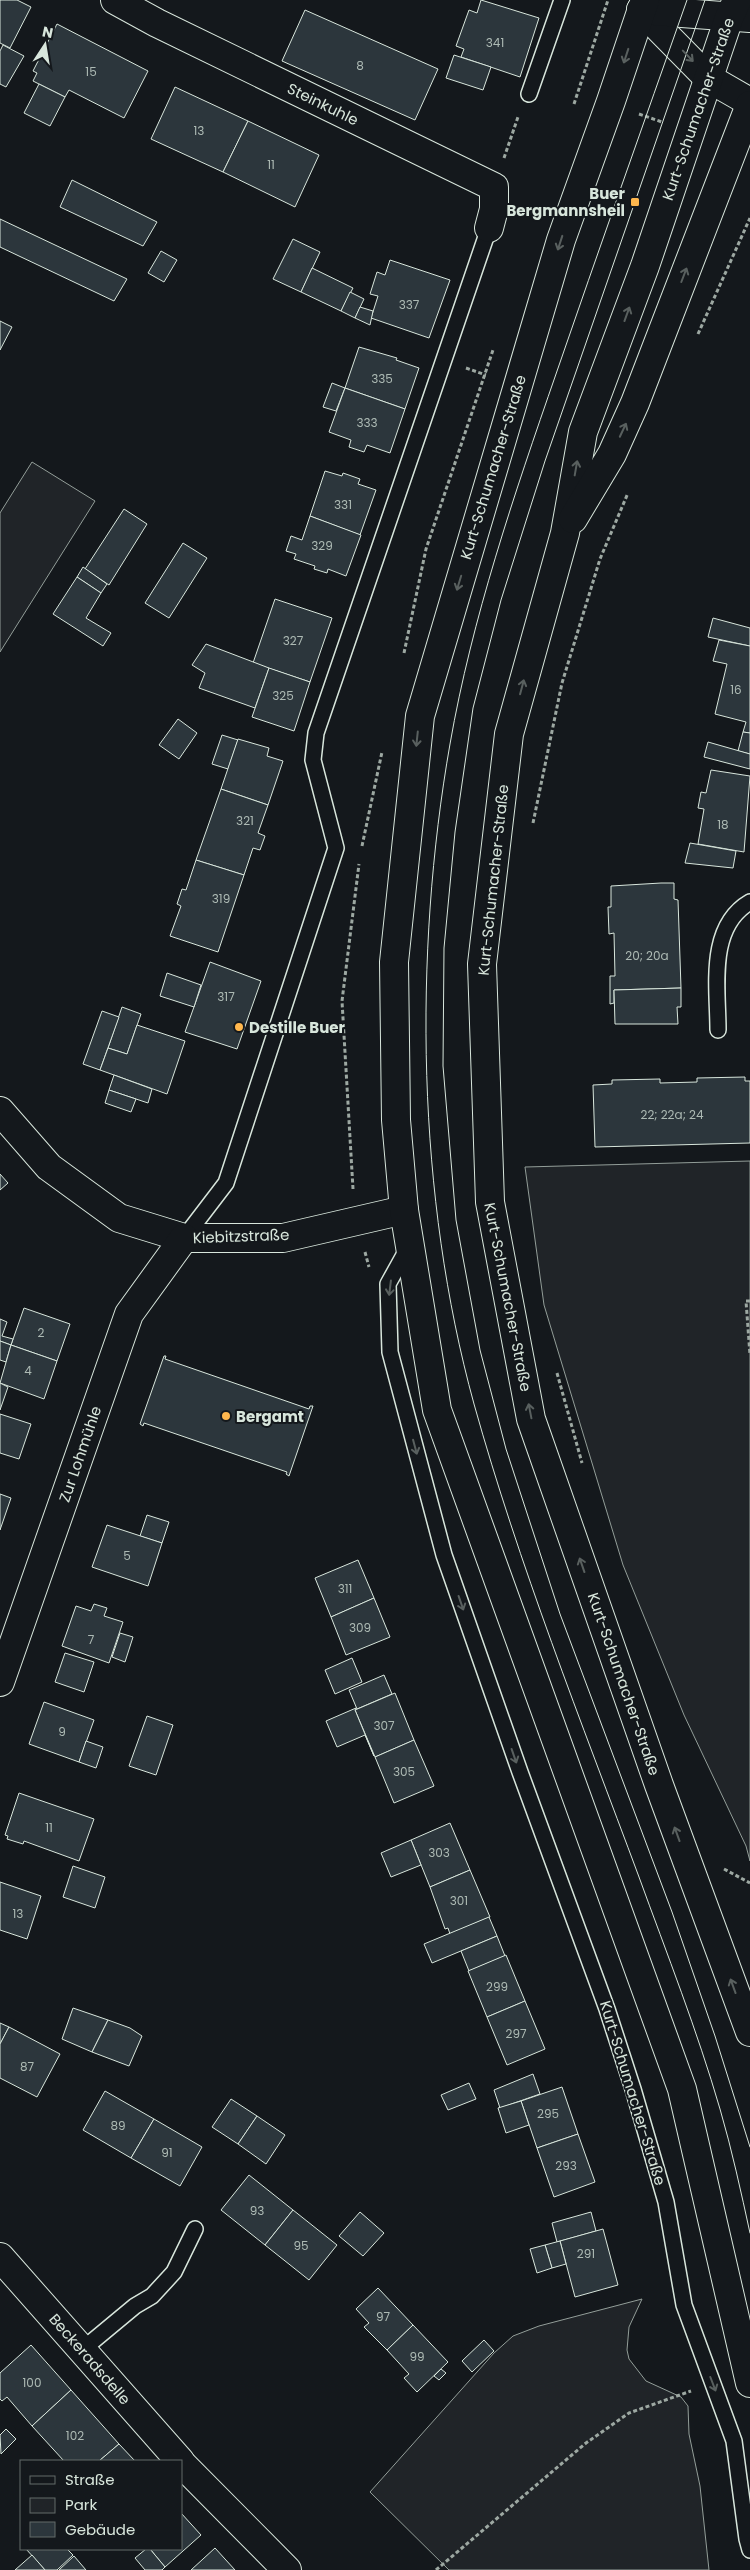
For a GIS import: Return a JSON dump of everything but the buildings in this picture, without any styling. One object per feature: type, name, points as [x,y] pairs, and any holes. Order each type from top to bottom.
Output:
[{"type":"main road","name":"Steinkuhle","points":[[115,0],[166,28],[494,187],[494,209],[489,228]]},
{"type":"main road","points":[[643,5],[739,12]]},
{"type":"main road","points":[[643,5],[708,78],[750,104]]},
{"type":"main road","name":"Kurt-Schumacher-Straße","points":[[643,5],[561,240],[420,716],[394,962],[396,1120],[404,1210],[437,1410],[682,2089],[750,2383]]},
{"type":"main road","name":"Kurt-Schumacher-Straße","points":[[739,12],[708,78],[645,266],[583,432],[564,533],[509,734],[482,964],[490,1202],[531,1419],[659,1785],[750,2032]]},
{"type":"main road","name":"Kurt-Schumacher-Straße","points":[[564,533],[612,454],[635,403],[750,104]]},
{"type":"main road","name":"Kiebitzstraße","points":[[0,1112],[49,1167],[120,1218],[184,1238],[283,1238],[404,1210]]},
{"type":"main road","name":"Zur Lohmühle","points":[[0,1682],[129,1314],[184,1238]]},
{"type":"main road","name":"Beckeradsdelle","points":[[0,2257],[179,2460]]},
{"type":"main road","name":"Beckeradsdelle","points":[[182,2463],[287,2570]]},
{"type":"lane","points":[[530,94],[562,0]]},
{"type":"lane","points":[[184,1238],[226,1183],[336,848],[313,760],[316,733],[489,228]]},
{"type":"lane","points":[[718,1030],[718,962],[721,943],[727,923],[739,908],[750,902]]},
{"type":"lane","name":"Kurt-Schumacher-Straße","points":[[410,1244],[388,1284],[390,1352],[392,1361],[444,1555],[634,2089],[666,2202],[684,2305],[734,2441],[746,2539],[750,2550]]},
{"type":"lane","points":[[82,2350],[135,2306],[152,2296],[174,2272],[195,2229]]},
{"type":"path","points":[[504,157],[517,119]]},
{"type":"path","points":[[697,336],[750,218]]},
{"type":"path","points":[[532,828],[562,683],[600,559],[629,490]]},
{"type":"path","points":[[750,1301],[746,1301],[750,1355]]},
{"type":"path","points":[[555,1365],[583,1467]]},
{"type":"path","points":[[718,1866],[750,1883]]},
{"type":"path","points":[[436,2570],[586,2443],[629,2413],[695,2390],[714,2386]]},
{"type":"green space","points":[[32,462],[95,501],[0,652],[0,513]]},
{"type":"green space","points":[[750,1161],[750,1861],[746,1846],[684,1715],[623,1565],[544,1305],[525,1167]]},
{"type":"green space","points":[[642,2299],[629,2327],[627,2350],[629,2359],[646,2381],[681,2397],[688,2406],[689,2434],[700,2486],[709,2570],[449,2570],[370,2492],[494,2353],[513,2336],[539,2326]]},
{"type":"tram line","points":[[687,0],[525,465],[482,603],[470,650],[450,744],[438,824],[430,907],[426,991],[427,1076],[432,1160],[441,1243],[455,1325],[474,1404],[531,1583],[702,2050],[720,2109],[750,2233]]},
{"type":"tram line","points":[[705,0],[545,461],[501,600],[473,708],[455,832],[444,948],[443,1066],[456,1220],[480,1350],[506,1449],[560,1614],[672,1912],[715,2036],[750,2147]]},
{"type":"place","name":"Buer Bergmannsheil","points":[[635,202]]},
{"type":"place","name":"Destille Buer","points":[[239,1027]]},
{"type":"place","name":"Bergamt","points":[[226,1416]]}]
